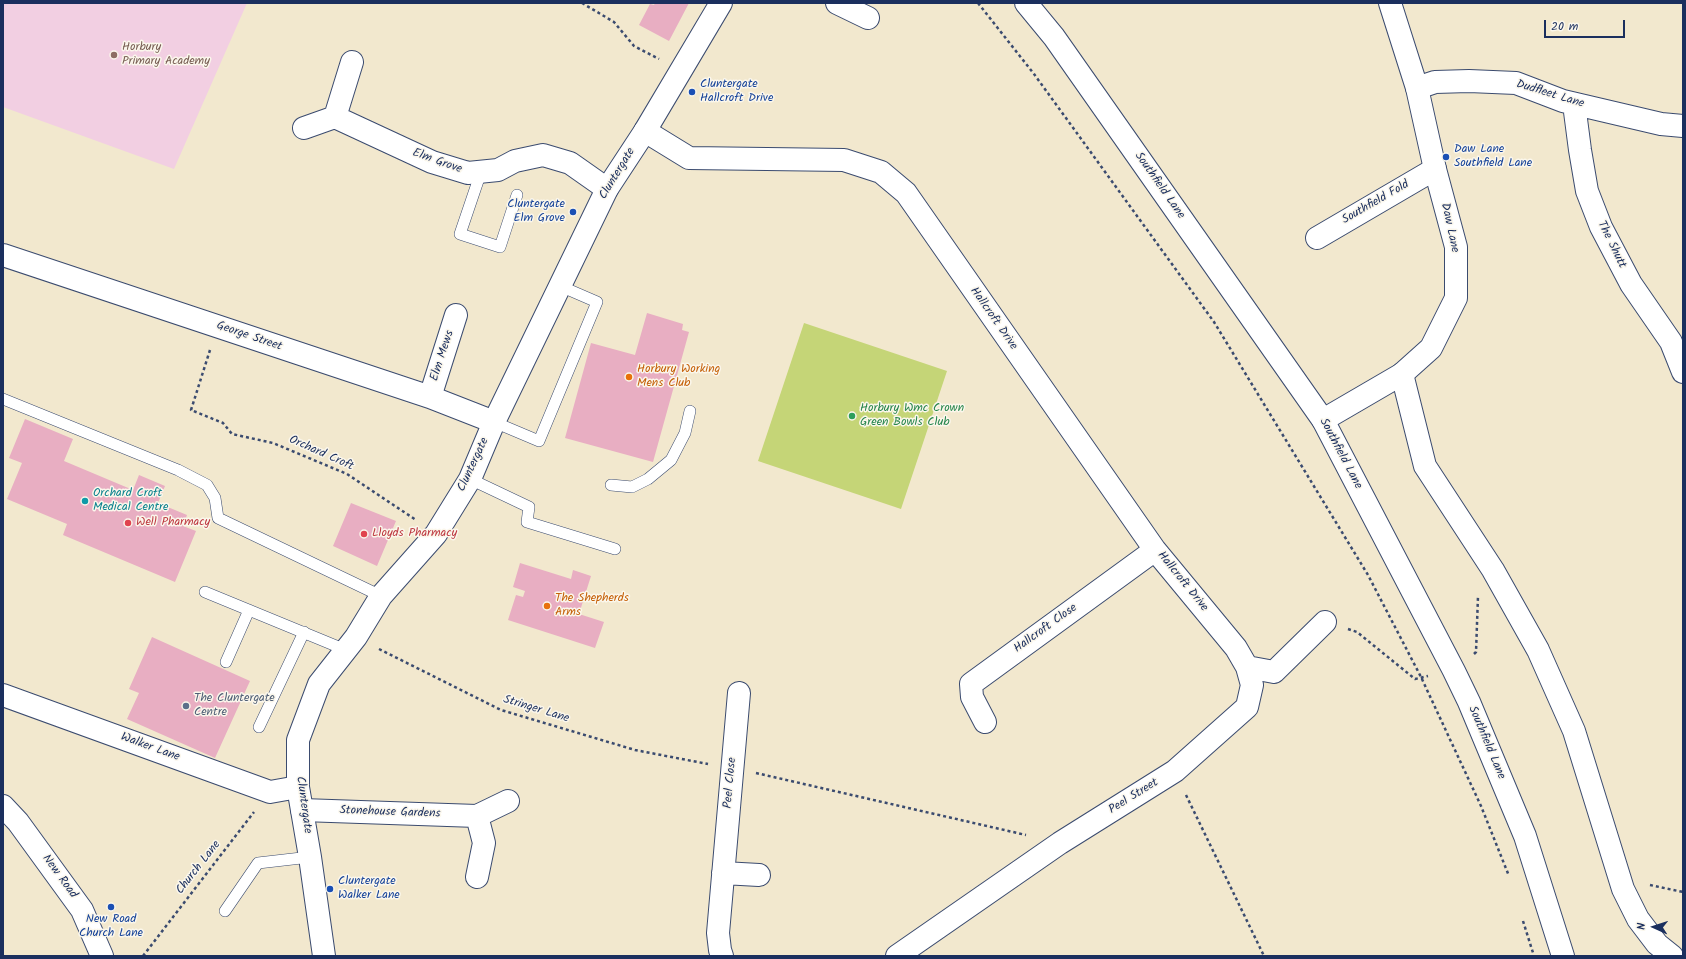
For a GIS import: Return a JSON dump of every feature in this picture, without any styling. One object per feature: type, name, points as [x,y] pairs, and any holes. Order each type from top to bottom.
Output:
[{"type":"main road","name":"Cluntergate","points":[[324,956],[310,857],[298,787],[298,740],[319,684],[356,637],[381,596],[436,534],[470,479],[494,422],[607,189],[645,131],[721,3]]},
{"type":"main road","points":[[837,3],[868,18]]},
{"type":"main road","name":"Southfield Lane","points":[[1026,3],[1054,37],[1323,420],[1451,664],[1469,702],[1525,836],[1563,956]]},
{"type":"main road","name":"Daw Lane","points":[[1323,420],[1402,374],[1432,348],[1456,298],[1456,247],[1435,169],[1417,88],[1390,3]]},
{"type":"main road","points":[[304,128],[335,117],[352,62]]},
{"type":"main road","name":"Dudfleet Lane","points":[[1417,88],[1436,82],[1469,81],[1516,84],[1574,104],[1661,124],[1683,126]]},
{"type":"main road","name":"The Shutt","points":[[1574,104],[1580,150],[1588,191],[1601,227],[1631,284],[1671,342],[1683,372]]},
{"type":"main road","name":"Elm Grove","points":[[335,117],[432,162],[468,173],[498,170],[515,161],[543,155],[570,163],[607,189]]},
{"type":"main road","name":"Hallcroft Drive","points":[[645,131],[689,158],[844,160],[881,172],[906,193],[1155,550],[1236,648],[1247,667]]},
{"type":"main road","name":"Southfield Fold","points":[[1317,238],[1435,169]]},
{"type":"main road","name":"George Street","points":[[3,255],[430,398],[494,422]]},
{"type":"main road","name":"Elm Mews","points":[[430,398],[456,315]]},
{"type":"main road","points":[[1402,374],[1425,466],[1493,570],[1538,650],[1574,732],[1623,889],[1638,919],[1657,944],[1672,956]]},
{"type":"main road","name":"Hallcroft Close","points":[[985,722],[972,697],[971,684],[1155,550]]},
{"type":"main road","points":[[1247,667],[1274,672],[1325,622]]},
{"type":"main road","name":"Peel Street","points":[[896,956],[1060,843],[1174,771],[1247,707],[1252,685],[1247,667]]},
{"type":"main road","name":"Peel Close","points":[[722,956],[718,933],[739,693]]},
{"type":"main road","name":"Walker Lane","points":[[3,695],[270,792]]},
{"type":"main road","points":[[270,792],[298,787]]},
{"type":"main road","points":[[477,877],[484,843],[478,816],[508,800]]},
{"type":"main road","name":"New Road","points":[[3,806],[18,822],[82,910],[102,956]]},
{"type":"main road","name":"Stonehouse Gardens","points":[[302,810],[478,816]]},
{"type":"main road","points":[[723,873],[759,875]]},
{"type":"lane","points":[[481,172],[460,234],[500,247],[517,195]]},
{"type":"lane","points":[[494,422],[539,441],[597,302],[560,286]]},
{"type":"lane","points":[[3,399],[178,470],[208,485],[215,498],[218,518],[381,596]]},
{"type":"lane","points":[[611,485],[632,487],[648,479],[671,460],[685,434],[690,411]]},
{"type":"lane","points":[[470,479],[529,507],[527,522],[615,549]]},
{"type":"lane","points":[[205,592],[346,650]]},
{"type":"lane","points":[[226,662],[249,610]]},
{"type":"lane","points":[[259,727],[304,632]]},
{"type":"lane","points":[[226,911],[258,863],[310,857]]},
{"type":"path","points":[[582,3],[614,22],[634,46],[680,71]]},
{"type":"path","points":[[978,3],[1039,80],[1227,342],[1368,575],[1421,678],[1481,806],[1510,877]]},
{"type":"path","name":"Orchard Croft","points":[[217,327],[191,410],[222,423],[232,434],[273,443],[347,474],[436,534]]},
{"type":"path","name":"Stringer Lane","points":[[391,655],[501,710],[636,750],[732,768],[1060,843]]},
{"type":"path","points":[[1174,771],[1264,956]]},
{"type":"path","name":"Church Lane","points":[[143,956],[270,792]]},
{"type":"path","points":[[1621,880],[1683,892]]},
{"type":"path","points":[[1523,920],[1534,956]]},
{"type":"shaded area","name":"Horbury Primary Academy","points":[[3,3],[247,3],[174,169],[3,107]]},
{"type":"green space","name":"Horbury Wmc Crown Green Bowls Club","points":[[804,323],[947,371],[901,509],[758,461]]},
{"type":"building","points":[[655,3],[689,3],[669,41],[639,25],[650,4],[654,5]]},
{"type":"building","name":"Horbury Working Mens Club","points":[[647,313],[683,324],[682,330],[689,332],[653,462],[565,438],[591,343],[635,355]]},
{"type":"building","name":"Orchard Croft Medical Centre","points":[[25,419],[73,439],[64,461],[133,490],[139,475],[165,486],[158,503],[187,515],[183,526],[196,531],[175,582],[63,535],[67,524],[7,499],[22,463],[9,458]]},
{"type":"building","name":"Lloyds Pharmacy","points":[[351,503],[396,521],[377,566],[333,546]]},
{"type":"building","name":"The Shepherds Arms","points":[[520,563],[571,579],[573,570],[591,576],[579,614],[604,622],[595,648],[508,620],[516,595],[523,597],[525,591],[513,587]]},
{"type":"building","name":"The Cluntergate Centre","points":[[152,637],[250,681],[215,758],[127,719],[139,693],[129,689]]},
{"type":"place","name":"Horbury Primary Academy","points":[[114,55]]},
{"type":"place","name":"Cluntergate Hallcroft Drive","points":[[692,92]]},
{"type":"place","name":"Daw Lane Southfield Lane","points":[[1446,157]]},
{"type":"place","name":"Cluntergate Elm Grove","points":[[573,212]]},
{"type":"place","name":"Horbury Working Mens Club","points":[[629,377]]},
{"type":"place","name":"Horbury Wmc Crown Green Bowls Club","points":[[852,416]]},
{"type":"place","name":"Orchard Croft Medical Centre","points":[[85,501]]},
{"type":"place","name":"Well Pharmacy","points":[[128,523]]},
{"type":"place","name":"Lloyds Pharmacy","points":[[364,534]]},
{"type":"place","name":"The Shepherds Arms","points":[[547,606]]},
{"type":"place","name":"The Cluntergate Centre","points":[[186,706]]},
{"type":"place","name":"Cluntergate Walker Lane","points":[[330,889]]},
{"type":"place","name":"New Road Church Lane","points":[[111,907]]}]
